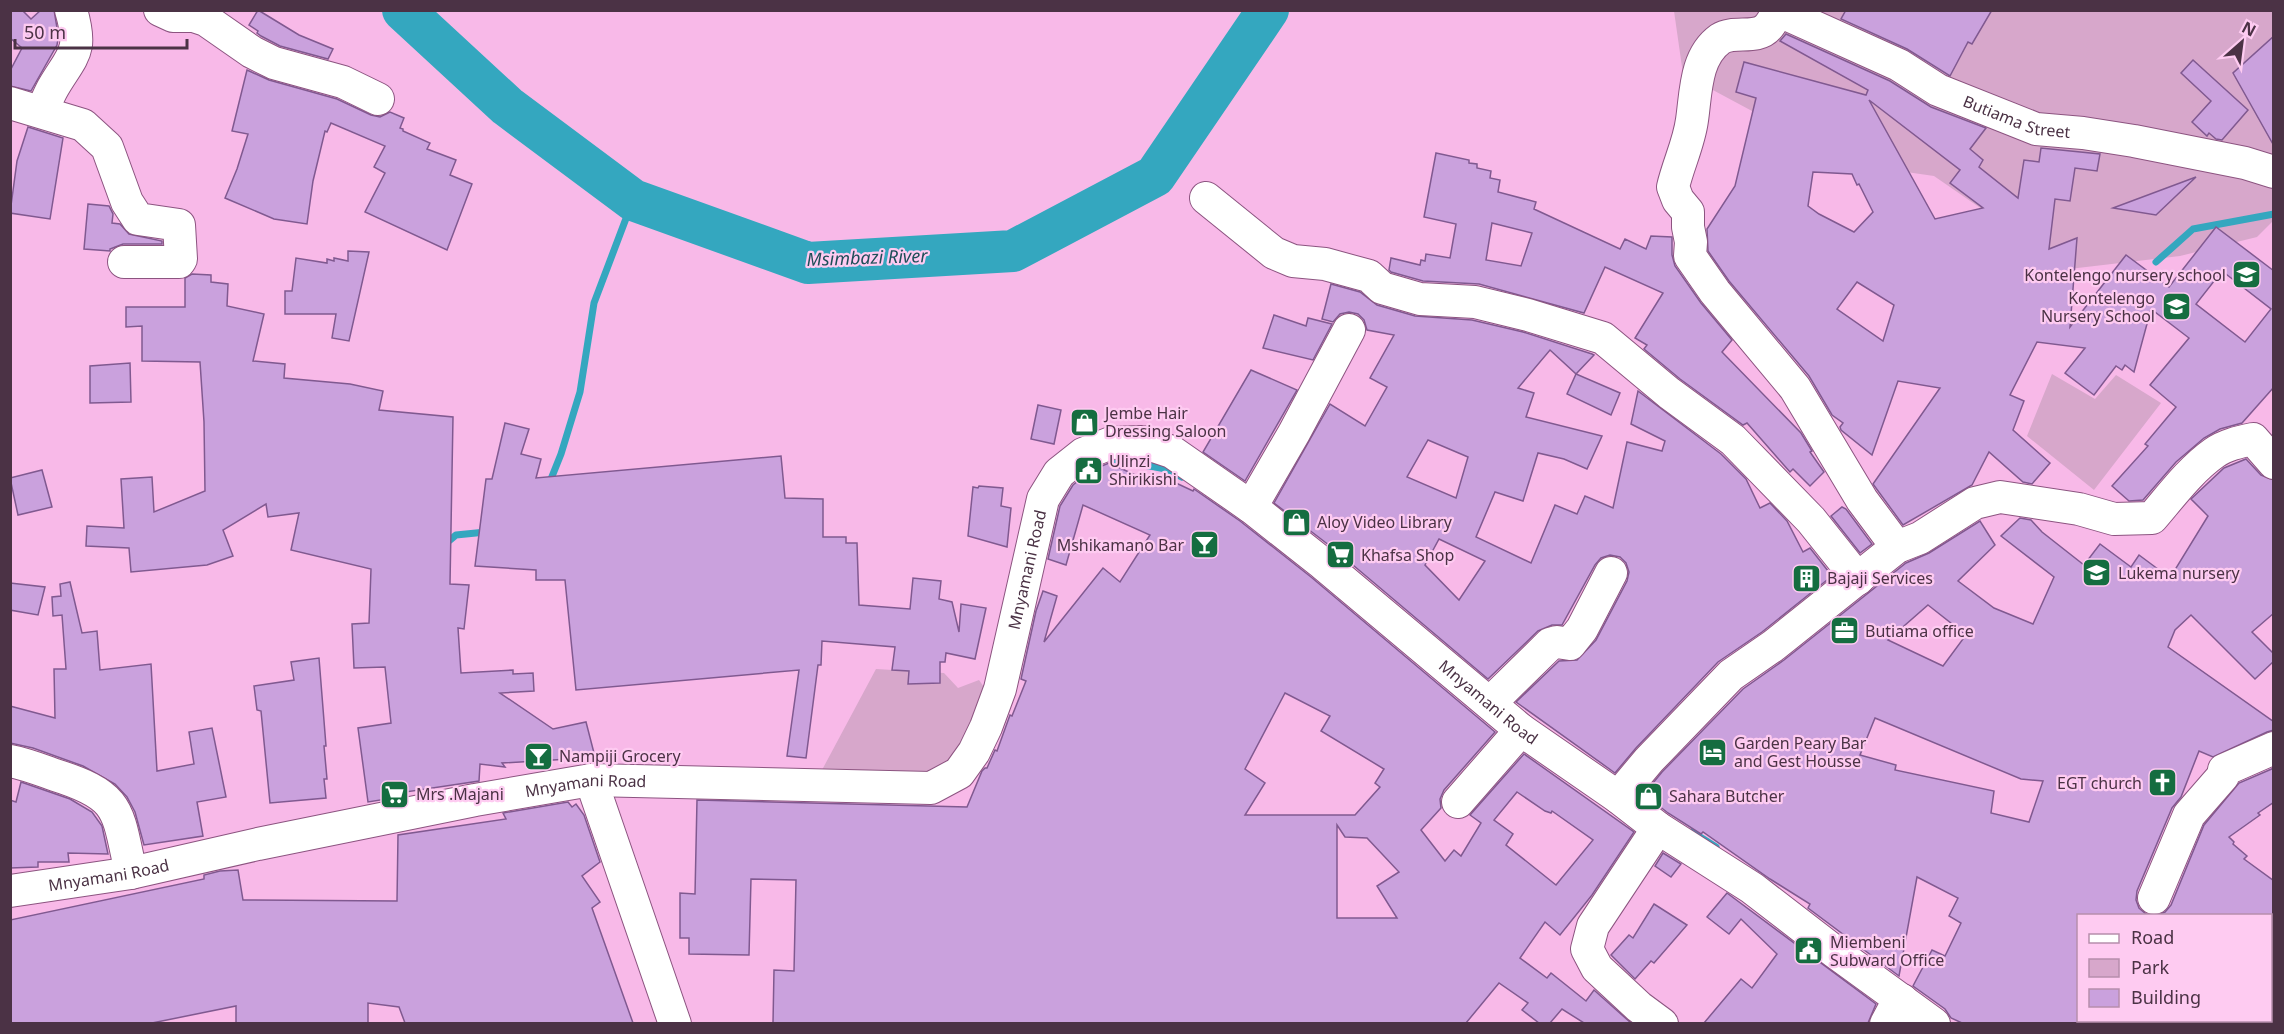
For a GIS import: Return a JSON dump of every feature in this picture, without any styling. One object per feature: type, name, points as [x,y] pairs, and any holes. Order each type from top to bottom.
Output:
[{"type":"street","points":[[41,111],[53,87],[74,57],[78,44],[71,10]]},
{"type":"street","points":[[160,10],[173,16],[194,16],[206,20],[252,52],[274,63],[343,82],[378,99]]},
{"type":"street","points":[[1777,11],[1769,27],[1761,32],[1720,39],[1705,56],[1692,121],[1673,187],[1675,195],[1689,212],[1690,256],[1714,292],[1795,388],[1862,500],[1897,547]]},
{"type":"street","name":"Butiama Street","points":[[1777,11],[1899,65],[1938,90],[2036,129],[2134,141],[2245,163],[2274,172]]},
{"type":"street","points":[[10,103],[83,125],[107,147],[127,202],[138,219],[179,225],[181,259],[179,262],[124,262]]},
{"type":"street","points":[[1206,198],[1283,258],[1325,264],[1369,276],[1382,288],[1420,299],[1475,302],[1528,315],[1603,338],[1669,393],[1733,440],[1811,520],[1858,579]]},
{"type":"street","points":[[1251,507],[1349,330]]},
{"type":"street","points":[[1618,797],[1649,760],[1731,675],[1773,646],[1897,547],[1920,538],[1975,503],[2000,497],[2079,509],[2114,519],[2152,518],[2187,478],[2213,453],[2232,444],[2253,439],[2274,463]]},
{"type":"street","name":"Mnyamani Road","points":[[10,891],[131,873],[258,844],[475,800],[591,780],[932,788],[959,773],[974,752],[986,726],[1000,689],[1043,499],[1059,473],[1083,454],[1112,443],[1142,442],[1172,452],[1251,507],[1322,562],[1521,730],[1618,797],[1658,828],[1752,888],[1835,952],[1894,1012],[1934,1023]]},
{"type":"street","points":[[1490,704],[1550,644],[1557,642],[1570,644],[1582,629],[1611,573]]},
{"type":"street","points":[[1458,802],[1521,730]]},
{"type":"street","points":[[2154,898],[2189,815],[2223,776],[2224,770],[2274,748]]},
{"type":"street","points":[[10,761],[83,784],[104,796],[114,807],[120,824],[131,873]]},
{"type":"street","points":[[591,780],[675,1023]]},
{"type":"street","points":[[1658,828],[1593,926],[1587,949],[1597,968],[1639,1007],[1662,1023]]},
{"type":"green space","points":[[1674,11],[2273,11],[2273,221],[2257,237],[2180,256],[2069,269],[1934,176],[1851,164],[1683,74]]},
{"type":"green space","points":[[2052,374],[2095,399],[2116,375],[2161,403],[2094,490],[2027,436]]},
{"type":"green space","points":[[876,669],[944,673],[958,688],[979,680],[988,693],[970,749],[927,774],[822,770]]},
{"type":"building","points":[[10,10],[22,10],[31,19],[41,10],[54,10],[58,34],[55,37],[58,39],[57,45],[31,91],[10,86],[10,71],[22,48],[10,38]]},
{"type":"building","points":[[258,10],[299,35],[333,49],[328,59],[280,46],[261,36],[249,25]]},
{"type":"building","points":[[1846,10],[1992,10],[1972,44],[1968,42],[1950,76],[1907,49],[1841,19]]},
{"type":"building","points":[[1786,34],[1890,81],[1931,107],[1986,128],[1970,149],[1983,160],[1979,167],[2018,198],[2024,160],[2039,162],[2041,148],[2100,154],[2097,171],[2075,168],[2070,201],[2055,199],[2049,249],[2077,238],[2070,327],[2126,255],[2169,287],[2216,227],[2274,271],[2274,387],[2242,423],[2220,429],[2204,438],[2176,462],[2143,500],[2129,501],[2112,486],[2148,446],[2145,444],[2176,407],[2150,385],[2189,338],[2151,309],[2134,372],[2125,365],[2122,370],[2116,366],[2094,395],[2065,373],[2085,348],[2037,342],[2010,395],[2024,401],[2013,430],[2050,463],[2032,484],[2023,482],[1989,452],[1972,485],[1903,525],[1873,484],[1940,388],[1898,381],[1872,455],[1841,430],[1843,423],[1832,415],[1809,376],[1729,281],[1708,251],[1707,229],[1735,186],[1756,98],[1736,92],[1744,62],[1866,95],[1868,90],[1780,41]],"holes":[[[1869,100],[1960,170],[1950,183],[1983,208],[1935,219]],[[1813,172],[1852,174],[1873,212],[1854,232],[1808,206]],[[2222,271],[2271,309],[2245,342],[2196,304]],[[1857,282],[1894,305],[1883,341],[1837,309]]]},
{"type":"building","points":[[2274,36],[2274,146],[2233,73]]},
{"type":"building","points":[[2193,60],[2248,110],[2222,140],[2216,139],[2209,133],[2207,136],[2192,122],[2211,101],[2181,73]]},
{"type":"building","points":[[247,70],[269,80],[337,99],[371,115],[380,117],[390,112],[404,118],[400,128],[403,131],[430,143],[427,149],[456,160],[450,175],[472,184],[447,250],[365,212],[385,173],[374,167],[385,146],[331,123],[327,132],[325,131],[313,181],[307,224],[274,219],[225,198],[248,134],[232,131]]},
{"type":"building","points":[[28,127],[63,138],[50,219],[10,213],[17,161]]},
{"type":"building","points":[[1436,153],[1469,160],[1469,163],[1477,164],[1477,168],[1491,171],[1490,178],[1500,180],[1498,192],[1536,202],[1534,209],[1620,249],[1625,239],[1646,249],[1651,236],[1672,237],[1672,255],[1675,266],[1701,303],[1732,340],[1722,352],[1801,433],[1812,451],[1810,452],[1824,472],[1810,486],[1793,469],[1790,472],[1747,423],[1743,425],[1680,379],[1644,349],[1647,345],[1635,338],[1663,293],[1605,267],[1584,313],[1479,284],[1423,281],[1391,272],[1389,270],[1391,258],[1420,265],[1421,260],[1425,261],[1426,254],[1450,258],[1456,224],[1424,217]],"holes":[[[1492,223],[1532,233],[1521,266],[1486,260]]]},
{"type":"building","points":[[2196,177],[2156,215],[2113,208]]},
{"type":"building","points":[[88,204],[109,206],[113,214],[112,223],[120,224],[129,234],[162,241],[162,244],[123,244],[110,251],[84,249]]},
{"type":"building","points":[[348,251],[369,252],[349,341],[332,338],[336,314],[285,314],[285,291],[292,291],[296,258],[327,263],[327,259],[334,261],[334,258],[348,261]]},
{"type":"building","points":[[192,274],[211,275],[211,282],[228,284],[227,306],[264,314],[253,361],[285,364],[284,378],[350,384],[383,391],[379,410],[453,417],[450,584],[469,585],[464,629],[458,628],[461,673],[513,670],[513,674],[533,673],[534,691],[500,693],[553,729],[586,722],[594,753],[569,759],[502,763],[505,767],[480,764],[479,781],[405,792],[406,796],[368,802],[358,728],[391,723],[385,667],[354,668],[352,624],[369,623],[371,569],[291,550],[299,513],[268,517],[266,504],[223,530],[233,556],[207,565],[131,572],[129,548],[86,546],[87,526],[124,528],[121,479],[152,477],[154,512],[205,491],[200,362],[142,361],[142,326],[126,327],[126,307],[185,307],[185,278]]},
{"type":"building","points":[[1331,284],[1360,292],[1377,305],[1415,316],[1472,320],[1523,332],[1594,355],[1576,374],[1550,350],[1518,388],[1534,393],[1526,417],[1602,436],[1587,469],[1564,459],[1538,453],[1523,501],[1495,492],[1476,537],[1531,563],[1555,505],[1577,514],[1585,496],[1613,508],[1627,442],[1662,451],[1665,441],[1631,424],[1638,391],[1721,454],[1746,479],[1760,508],[1770,503],[1787,521],[1803,552],[1810,548],[1832,576],[1762,632],[1718,662],[1615,773],[1516,702],[1559,661],[1577,660],[1596,640],[1627,581],[1629,572],[1626,563],[1620,557],[1610,555],[1601,558],[1562,625],[1552,625],[1538,631],[1488,679],[1334,549],[1274,503],[1330,404],[1365,426],[1387,387],[1370,378],[1394,335],[1367,330],[1364,320],[1358,314],[1349,312],[1340,314],[1333,322],[1322,319]],"holes":[[[1428,440],[1468,457],[1456,498],[1407,477]],[[1439,539],[1485,561],[1459,600],[1425,565]]]},
{"type":"building","points":[[1274,315],[1306,326],[1308,318],[1332,324],[1313,360],[1263,348]]},
{"type":"building","points":[[130,363],[131,402],[90,403],[90,366]]},
{"type":"building","points":[[1251,370],[1297,390],[1245,481],[1203,452]]},
{"type":"building","points":[[1576,374],[1620,393],[1611,415],[1567,394]]},
{"type":"building","points":[[1038,405],[1061,410],[1054,444],[1031,439]]},
{"type":"building","points":[[505,423],[529,429],[521,454],[541,459],[536,478],[781,456],[785,498],[823,499],[823,537],[846,537],[846,543],[857,543],[859,605],[910,609],[913,578],[941,581],[939,599],[952,602],[959,632],[961,604],[986,608],[975,659],[946,653],[945,662],[940,662],[940,683],[908,684],[909,671],[892,670],[895,647],[822,641],[821,665],[818,665],[806,758],[787,756],[799,670],[576,690],[565,580],[536,580],[536,570],[475,566],[486,479],[492,479]]},
{"type":"building","points":[[2246,459],[2261,475],[2274,480],[2274,613],[2252,632],[2274,654],[2274,661],[2255,679],[2191,615],[2175,630],[2168,647],[2274,722],[2274,730],[2213,757],[2199,751],[2181,797],[2172,808],[2137,891],[2136,900],[2139,908],[2146,914],[2077,914],[2077,1022],[2079,1023],[1962,1023],[1951,1018],[1945,1009],[1913,986],[1932,950],[1945,956],[1961,923],[1949,916],[1958,898],[1917,877],[1899,976],[1808,908],[1810,904],[1703,832],[1701,834],[1668,813],[1644,794],[1662,772],[1743,689],[1784,660],[1906,563],[1929,553],[1980,521],[1995,545],[1958,581],[1994,608],[2033,624],[2054,577],[2001,536],[2020,518],[2031,520],[2042,532],[2084,565],[2100,544],[2131,567],[2139,555],[2170,578],[2208,516],[2191,499],[2224,468]],"holes":[[[1928,605],[1966,635],[1943,666],[1888,640]],[[1875,718],[2021,779],[2043,781],[2029,822],[1991,813],[1994,791],[1895,770],[1896,765],[1860,755]]]},
{"type":"building","points":[[1109,463],[1155,484],[1159,475],[1193,491],[1194,489],[1240,521],[1311,577],[1495,732],[1444,790],[1440,799],[1441,808],[1421,830],[1445,861],[1454,850],[1461,856],[1481,823],[1470,815],[1524,754],[1634,832],[1592,895],[1560,935],[1545,922],[1520,958],[1547,978],[1551,973],[1586,1001],[1594,990],[1631,1023],[1584,1023],[1562,1009],[1550,1023],[1539,1023],[1522,1010],[1528,1003],[1499,983],[1466,1023],[773,1023],[774,970],[794,971],[796,880],[751,879],[749,955],[689,954],[689,938],[680,938],[680,893],[695,894],[697,800],[967,807],[982,771],[987,768],[995,750],[997,751],[1026,681],[1021,679],[1036,611],[1043,591],[1057,596],[1044,642],[1103,568],[1120,582],[1150,535],[1083,505],[1066,565],[1048,559],[1060,506],[1073,485],[1092,470]],"holes":[[[1285,693],[1330,716],[1321,731],[1384,769],[1375,783],[1380,787],[1355,815],[1245,815],[1265,783],[1245,769]],[[1517,792],[1545,811],[1551,813],[1552,811],[1593,840],[1556,885],[1506,845],[1513,834],[1494,820]],[[1337,825],[1345,837],[1367,838],[1399,872],[1377,886],[1397,918],[1337,918]]]},
{"type":"building","points":[[42,470],[52,507],[18,515],[10,478]]},
{"type":"building","points":[[979,486],[1003,488],[1001,506],[1011,508],[1007,547],[968,536],[973,487],[978,488]]},
{"type":"building","points":[[1842,507],[1846,509],[1872,544],[1860,553],[1831,516]]},
{"type":"building","points":[[70,582],[82,633],[97,631],[100,670],[151,664],[157,771],[194,764],[189,732],[212,728],[226,797],[197,802],[203,836],[144,845],[135,812],[127,797],[115,784],[83,766],[33,748],[10,743],[10,706],[55,718],[54,669],[66,669],[62,615],[53,616],[52,597],[61,596],[60,584]]},
{"type":"building","points":[[10,583],[45,587],[38,615],[10,610]]},
{"type":"building","points":[[319,658],[326,746],[324,746],[327,779],[324,779],[326,798],[270,803],[261,711],[257,710],[254,686],[294,680],[291,662]]},
{"type":"building","points":[[2274,768],[2274,802],[2229,837],[2234,842],[2233,844],[2247,856],[2244,859],[2274,881],[2274,915],[2160,914],[2171,905],[2204,825],[2239,783]]},
{"type":"building","points":[[21,782],[70,799],[92,812],[102,826],[108,854],[68,853],[69,862],[38,862],[38,867],[10,868],[10,800],[16,802]]},
{"type":"building","points":[[568,802],[572,807],[576,804],[584,815],[600,862],[582,876],[600,902],[592,908],[633,1023],[405,1023],[399,1007],[368,1003],[368,1023],[236,1023],[236,1006],[152,1023],[10,1023],[10,920],[204,879],[204,875],[220,871],[238,870],[243,900],[397,901],[398,835],[506,819],[503,813]]},
{"type":"building","points":[[1663,853],[1681,864],[1671,877],[1655,866]]},
{"type":"building","points":[[1727,893],[1876,1004],[1868,1023],[1704,1023],[1741,979],[1752,988],[1777,954],[1741,919],[1729,934],[1707,917]]},
{"type":"building","points":[[1654,904],[1687,925],[1654,963],[1651,961],[1635,979],[1611,955],[1629,935],[1633,938]]},
{"type":"waterway","name":"Msimbazi River","points":[[403,10],[507,106],[633,200],[808,263],[1013,251],[1155,176],[1268,10]]},
{"type":"waterway","points":[[549,484],[580,392],[594,303],[633,200]]},
{"type":"waterway","points":[[2156,262],[2193,229],[2274,214]]},
{"type":"waterway","points":[[1106,458],[1166,469],[1182,477]]},
{"type":"waterway","points":[[444,545],[456,535],[486,532]]},
{"type":"waterway","points":[[1692,832],[1716,847]]},
{"type":"place","name":"Kontelengo nursery school","points":[[2247,275]]},
{"type":"place","name":"Kontelengo Nursery School","points":[[2176,307]]},
{"type":"place","name":"Jembe Hair Dressing Saloon","points":[[1084,422]]},
{"type":"place","name":"Ulinzi Shirikishi","points":[[1088,470]]},
{"type":"place","name":"Aloy Video Library","points":[[1296,522]]},
{"type":"place","name":"Mshikamano Bar","points":[[1205,545]]},
{"type":"place","name":"Khafsa Shop","points":[[1340,555]]},
{"type":"place","name":"Lukema nursery","points":[[2097,573]]},
{"type":"place","name":"Bajaji Services","points":[[1806,578]]},
{"type":"place","name":"Butiama office","points":[[1844,631]]},
{"type":"place","name":"Garden Peary Bar and Gest Housse","points":[[1713,752]]},
{"type":"place","name":"Nampiji Grocery","points":[[538,756]]},
{"type":"place","name":"EGT church","points":[[2163,783]]},
{"type":"place","name":"Mrs .Majani","points":[[395,794]]},
{"type":"place","name":"Sahara Butcher","points":[[1648,796]]},
{"type":"place","name":"Miembeni Subward Office","points":[[1809,951]]}]
